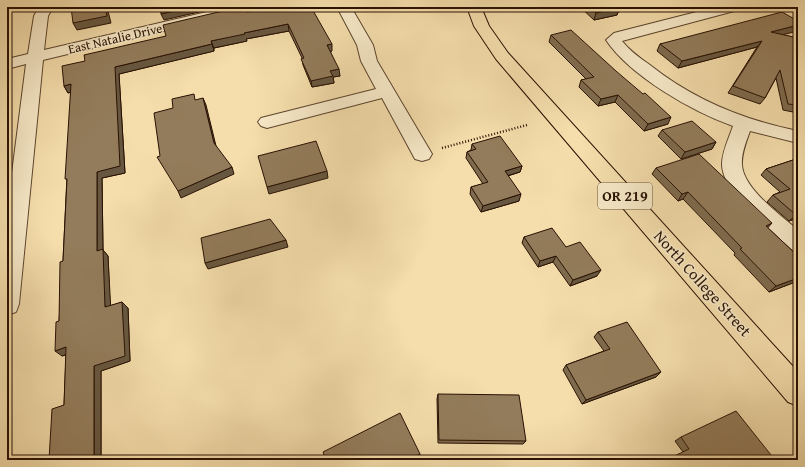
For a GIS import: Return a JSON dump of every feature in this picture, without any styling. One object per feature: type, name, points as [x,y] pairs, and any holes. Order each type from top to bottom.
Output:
[{"type":"main road","name":"North College Street","points":[[474,7],[478,19],[486,34],[502,56],[798,392]]},
{"type":"street","points":[[7,304],[13,196],[36,57],[41,16],[46,7]]},
{"type":"street","name":"East Natalie Drive","points":[[7,64],[246,7]]},
{"type":"street","points":[[344,7],[365,45],[369,61],[422,154]]},
{"type":"street","points":[[684,7],[697,16]]},
{"type":"street","points":[[733,7],[619,36],[614,40],[619,48],[651,75],[676,92],[710,110],[743,123],[798,137]]},
{"type":"street","points":[[267,122],[386,92]]},
{"type":"street","points":[[743,123],[732,165],[734,176],[741,189],[751,200],[798,243]]},
{"type":"path","points":[[442,148],[527,125]]},
{"type":"building","points":[[71,7],[105,7],[107,16],[73,23]]},
{"type":"building","points":[[160,7],[190,7],[161,14]]},
{"type":"building","points":[[245,7],[247,12],[275,7],[311,7],[332,44],[327,45],[339,69],[330,71],[333,76],[311,81],[301,59],[304,58],[288,24],[211,41],[212,44],[115,67],[120,166],[97,172],[97,251],[103,249],[105,307],[122,302],[125,356],[94,366],[94,460],[49,460],[52,409],[64,405],[66,347],[55,351],[56,322],[59,321],[60,262],[63,261],[67,179],[65,179],[71,84],[64,86],[62,66],[85,61],[84,55],[166,36],[163,25]]},
{"type":"building","points":[[589,7],[618,7],[620,8],[596,13]]},
{"type":"building","points":[[782,12],[798,21],[798,25],[771,32],[798,38],[798,105],[788,104],[780,70],[765,98],[733,86],[762,41],[682,61],[660,44]]},
{"type":"building","points":[[571,30],[616,71],[643,94],[645,93],[671,117],[648,124],[618,95],[601,99],[581,80],[594,77],[551,35]]},
{"type":"building","points":[[194,94],[195,100],[203,98],[214,143],[232,167],[178,191],[157,157],[160,156],[154,113],[173,108],[172,99]]},
{"type":"building","points":[[692,121],[716,142],[685,152],[662,130]]},
{"type":"building","points":[[500,136],[522,166],[505,171],[521,194],[483,206],[471,187],[488,182],[467,152],[476,149],[472,144]]},
{"type":"building","points":[[316,141],[327,171],[267,187],[258,156]]},
{"type":"building","points":[[699,154],[772,223],[766,226],[798,256],[798,278],[776,286],[688,192],[682,194],[656,168]]},
{"type":"building","points":[[793,160],[798,164],[798,214],[796,215],[773,195],[790,189],[766,169]]},
{"type":"building","points":[[270,219],[286,240],[205,263],[201,238]]},
{"type":"building","points":[[552,228],[566,247],[580,242],[601,270],[573,280],[556,256],[540,261],[524,237]]},
{"type":"building","points":[[627,322],[661,372],[586,400],[566,365],[610,349],[598,332]]},
{"type":"building","points":[[438,394],[519,395],[526,441],[439,440]]},
{"type":"building","points":[[736,411],[771,455],[761,460],[666,460],[689,449],[681,437]]},
{"type":"building","points":[[400,413],[420,454],[409,460],[326,460],[323,452]]}]
